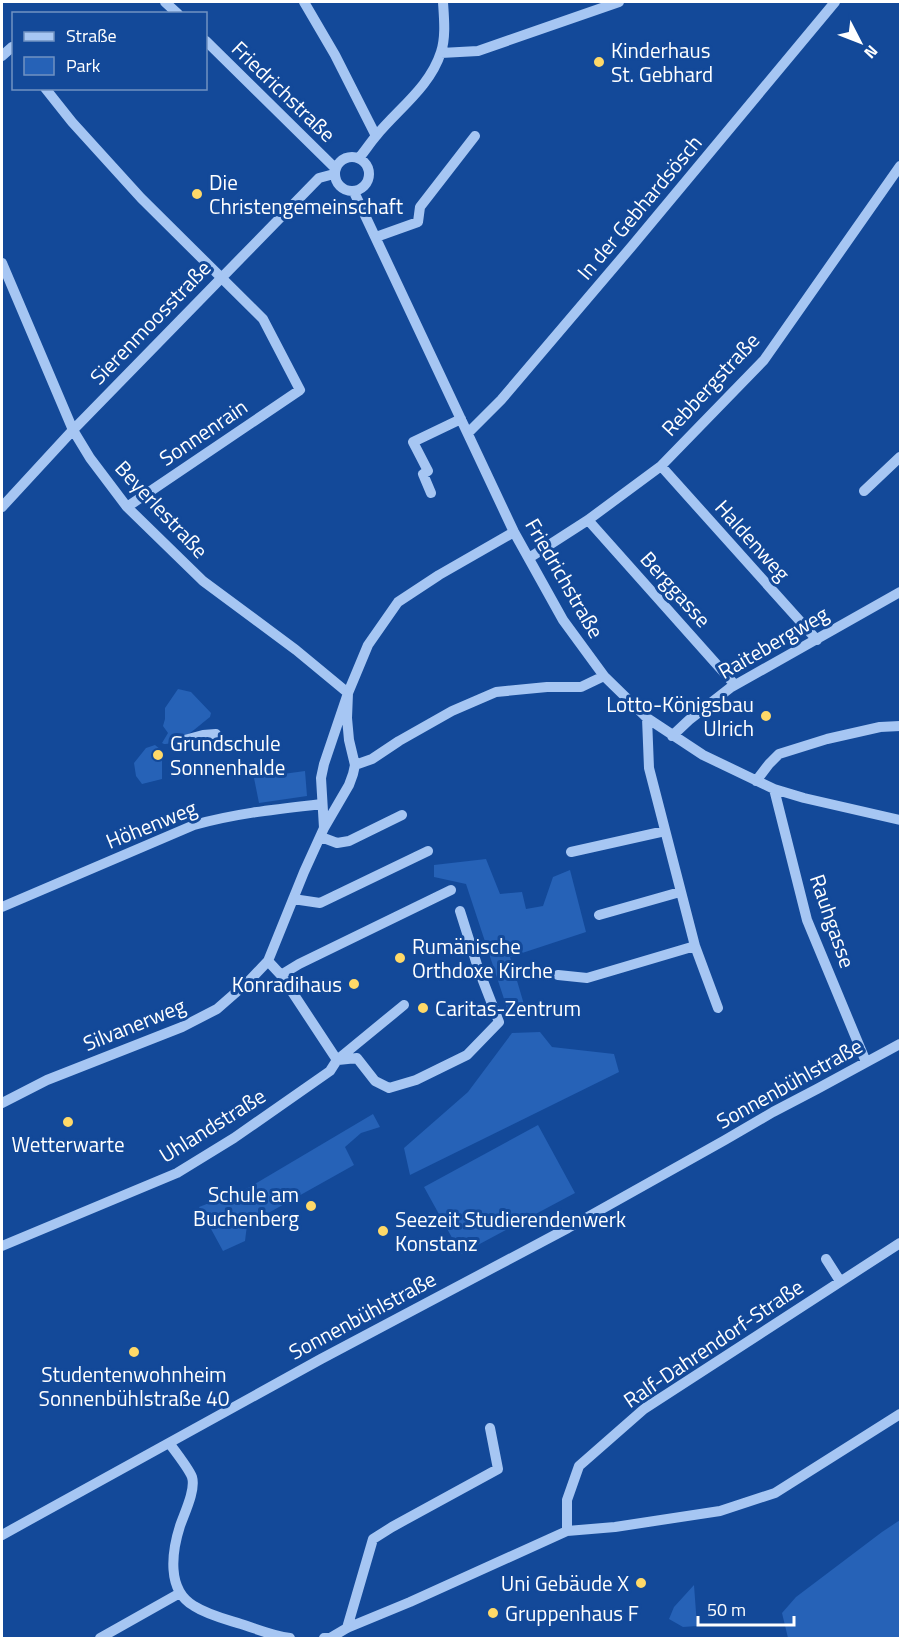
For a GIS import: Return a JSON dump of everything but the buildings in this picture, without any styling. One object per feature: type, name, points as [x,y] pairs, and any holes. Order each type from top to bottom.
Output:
[{"type":"street","points":[[304,2],[376,136]]},
{"type":"street","points":[[354,192],[364,186],[369,178],[368,168],[359,158],[416,93],[429,76],[441,53],[443,2]]},
{"type":"street","points":[[441,53],[478,51],[619,2]]},
{"type":"street","name":"In der Gebhardsösch","points":[[468,433],[521,376],[835,2]]},
{"type":"street","name":"Friedrichstraße","points":[[207,42],[335,171]]},
{"type":"street","points":[[47,90],[72,122],[141,198],[221,278]]},
{"type":"street","points":[[376,237],[418,222],[420,207],[475,136]]},
{"type":"street","name":"Friedrichstraße","points":[[359,158],[342,159],[335,171],[336,182],[342,189],[354,192],[514,532],[563,620],[604,676],[647,718],[672,736],[703,755],[756,781],[804,798],[900,820]]},
{"type":"street","name":"Rebbergstraße","points":[[529,558],[588,520],[661,466],[764,360],[900,166]]},
{"type":"street","name":"Sierenmoosstraße","points":[[2,507],[73,430],[319,177],[335,171]]},
{"type":"street","name":"Beyerlestraße","points":[[2,263],[73,430],[90,458],[127,507],[203,581],[296,650],[348,693]]},
{"type":"street","name":"Sonnenrain","points":[[127,507],[300,390],[263,319],[221,278]]},
{"type":"street","points":[[431,493],[423,474],[428,471],[413,442],[461,418]]},
{"type":"street","points":[[864,491],[900,457]]},
{"type":"street","name":"Haldenweg","points":[[661,466],[817,640]]},
{"type":"street","name":"Berggasse","points":[[588,520],[735,685]]},
{"type":"street","points":[[322,833],[321,778],[324,764],[348,693],[368,645],[398,602],[439,575],[514,532]]},
{"type":"street","name":"Raitebergweg","points":[[672,736],[688,720],[735,685],[900,592]]},
{"type":"street","points":[[355,765],[372,759],[452,711],[496,692],[547,687],[581,687],[604,676]]},
{"type":"street","points":[[348,693],[349,740],[355,765],[349,784],[322,833],[268,961],[281,975],[338,1060],[357,1058],[375,1081],[389,1088],[416,1080],[467,1055],[499,1022],[478,968],[460,911]]},
{"type":"street","points":[[647,718],[649,768],[695,946],[718,1008]]},
{"type":"street","points":[[756,781],[779,754],[827,739],[900,726]]},
{"type":"street","points":[[181,741],[216,734]]},
{"type":"street","name":"Rauhgasse","points":[[774,789],[807,920],[866,1062]]},
{"type":"street","name":"Höhenweg","points":[[2,908],[194,825],[248,812],[322,804]]},
{"type":"street","points":[[322,833],[337,843],[349,841],[402,815]]},
{"type":"street","points":[[572,852],[665,831]]},
{"type":"street","points":[[293,899],[320,903],[428,851]]},
{"type":"street","points":[[281,975],[451,890]]},
{"type":"street","points":[[599,915],[680,892]]},
{"type":"street","points":[[558,975],[587,978],[695,946]]},
{"type":"street","name":"Silvanerweg","points":[[2,1103],[47,1080],[182,1028],[217,1009],[268,961]]},
{"type":"street","name":"Uhlandstraße","points":[[2,1245],[177,1173],[234,1138],[330,1071],[338,1060],[404,1005]]},
{"type":"street","name":"Sonnenbühlstraße","points":[[2,1535],[900,1044]]},
{"type":"street","name":"Ralf-Dahrendorf-Straße","points":[[567,1531],[567,1500],[579,1466],[644,1409],[900,1243]]},
{"type":"street","points":[[826,1259],[840,1281]]},
{"type":"street","points":[[324,1638],[330,1638],[347,1628],[567,1531],[615,1527],[720,1511],[776,1493],[900,1414]]},
{"type":"street","points":[[347,1628],[373,1539],[498,1469],[490,1428]]},
{"type":"street","points":[[169,1443],[192,1478],[190,1496],[175,1544],[173,1561],[174,1576],[180,1593],[191,1605],[209,1614],[290,1638]]},
{"type":"street","points":[[100,1638],[180,1593]]},
{"type":"green space","points":[[178,689],[191,692],[211,713],[210,717],[182,738],[164,744],[162,743],[168,733],[163,726],[165,708]]},
{"type":"green space","points":[[155,745],[162,754],[162,779],[142,784],[136,776],[134,763],[146,748]]},
{"type":"green space","points":[[305,771],[307,796],[259,803],[254,778]]},
{"type":"green space","points":[[486,859],[500,894],[522,892],[526,909],[543,906],[553,877],[570,870],[586,932],[510,957],[528,1018],[510,1017],[466,884],[434,877],[434,865]]},
{"type":"green space","points":[[540,1032],[552,1047],[614,1054],[619,1072],[410,1175],[404,1148],[468,1092],[512,1033]]},
{"type":"green space","points":[[373,1114],[380,1127],[361,1133],[345,1147],[354,1165],[247,1225],[245,1241],[223,1251],[199,1207],[248,1188]]},
{"type":"green space","points":[[538,1125],[575,1193],[461,1254],[424,1187]]},
{"type":"green space","points":[[900,1520],[900,1638],[788,1638],[782,1613],[796,1597]]},
{"type":"green space","points":[[694,1585],[697,1626],[683,1627],[669,1619],[674,1607]]},
{"type":"place","name":"Kinderhaus St. Gebhard","points":[[599,62]]},
{"type":"place","name":"Die Christengemeinschaft","points":[[197,194]]},
{"type":"place","name":"Lotto-Königsbau Ulrich","points":[[766,716]]},
{"type":"place","name":"Grundschule Sonnenhalde","points":[[158,755]]},
{"type":"place","name":"Rumänische Orthdoxe Kirche","points":[[400,958]]},
{"type":"place","name":"Konradihaus","points":[[354,984]]},
{"type":"place","name":"Caritas-Zentrum","points":[[423,1008]]},
{"type":"place","name":"Wetterwarte","points":[[68,1122]]},
{"type":"place","name":"Schule am Buchenberg","points":[[311,1206]]},
{"type":"place","name":"Seezeit Studierendenwerk Konstanz","points":[[383,1231]]},
{"type":"place","name":"Studentenwohnheim Sonnenbühlstraße 40","points":[[134,1352]]},
{"type":"place","name":"Uni Gebäude X","points":[[641,1583]]},
{"type":"place","name":"Gruppenhaus F","points":[[493,1613]]}]
